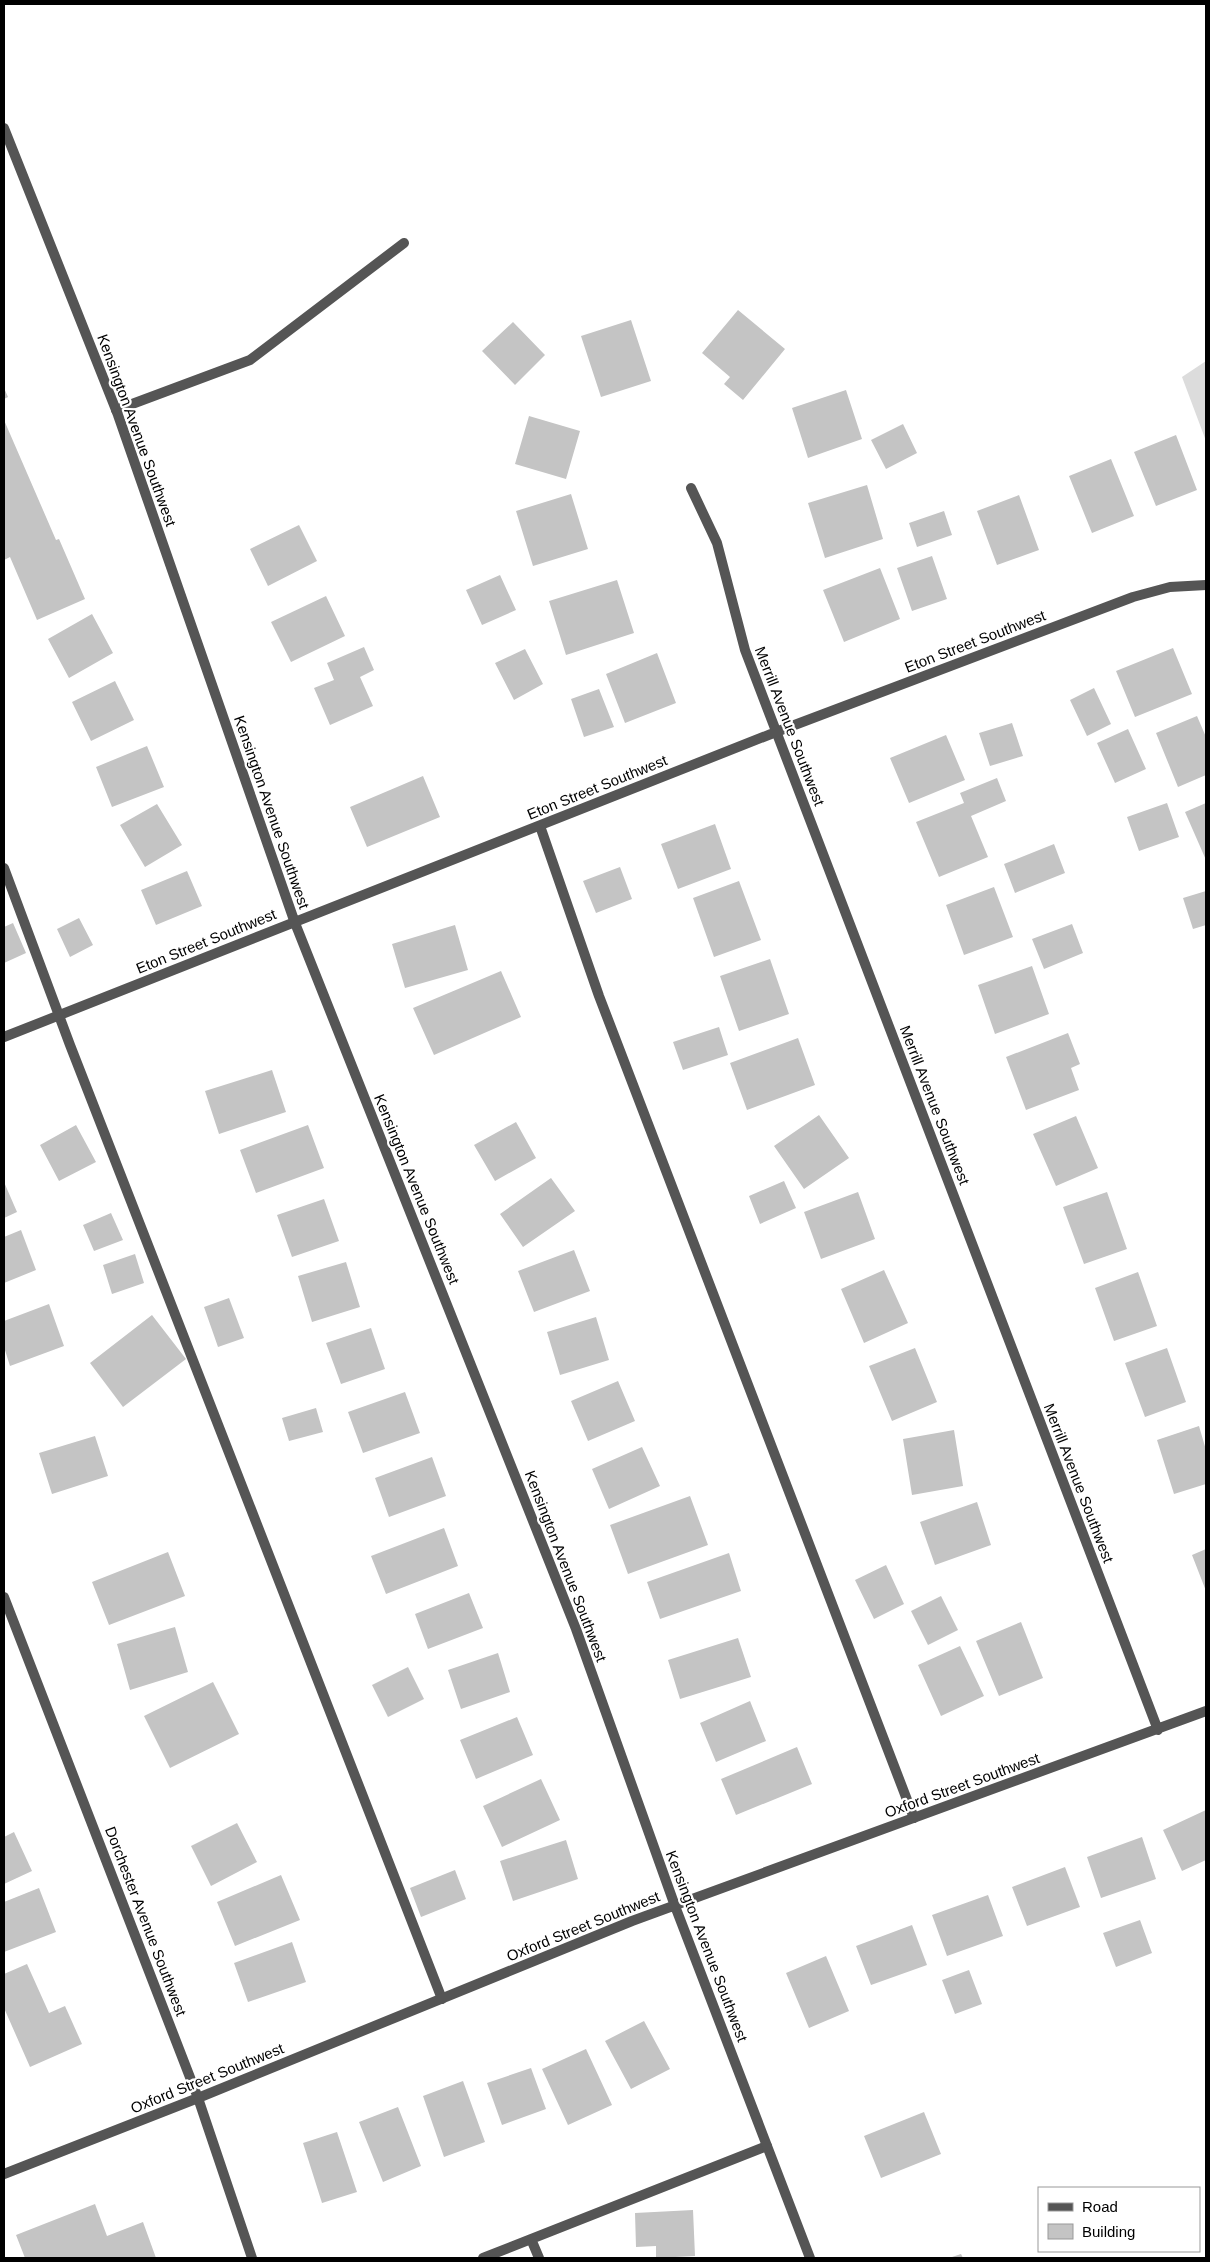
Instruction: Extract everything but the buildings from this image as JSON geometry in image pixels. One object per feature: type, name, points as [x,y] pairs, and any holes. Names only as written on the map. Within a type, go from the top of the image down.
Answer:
[{"type":"street","name":"Kensington Avenue Southwest","points":[[4,128],[116,410],[295,922],[576,1629],[675,1906],[810,2258]]},
{"type":"street","points":[[116,410],[250,360],[404,243]]},
{"type":"street","name":"Merrill Avenue Southwest","points":[[691,488],[717,543],[745,650],[1158,1730]]},
{"type":"street","name":"Eton Street Southwest","points":[[4,1037],[776,732],[1132,597],[1170,587],[1206,585]]},
{"type":"street","points":[[540,826],[599,996],[914,1818]]},
{"type":"street","points":[[4,868],[442,1999]]},
{"type":"street","name":"Dorchester Avenue Southwest","points":[[4,1597],[198,2098],[252,2258]]},
{"type":"street","name":"Oxford Street Southwest","points":[[4,2174],[198,2098],[632,1921],[1206,1711]]},
{"type":"street","points":[[483,2258],[767,2146]]},
{"type":"street","points":[[532,2239],[539,2258]]},
{"type":"shaded area","points":[[1206,361],[1206,441],[1182,377]]}]
